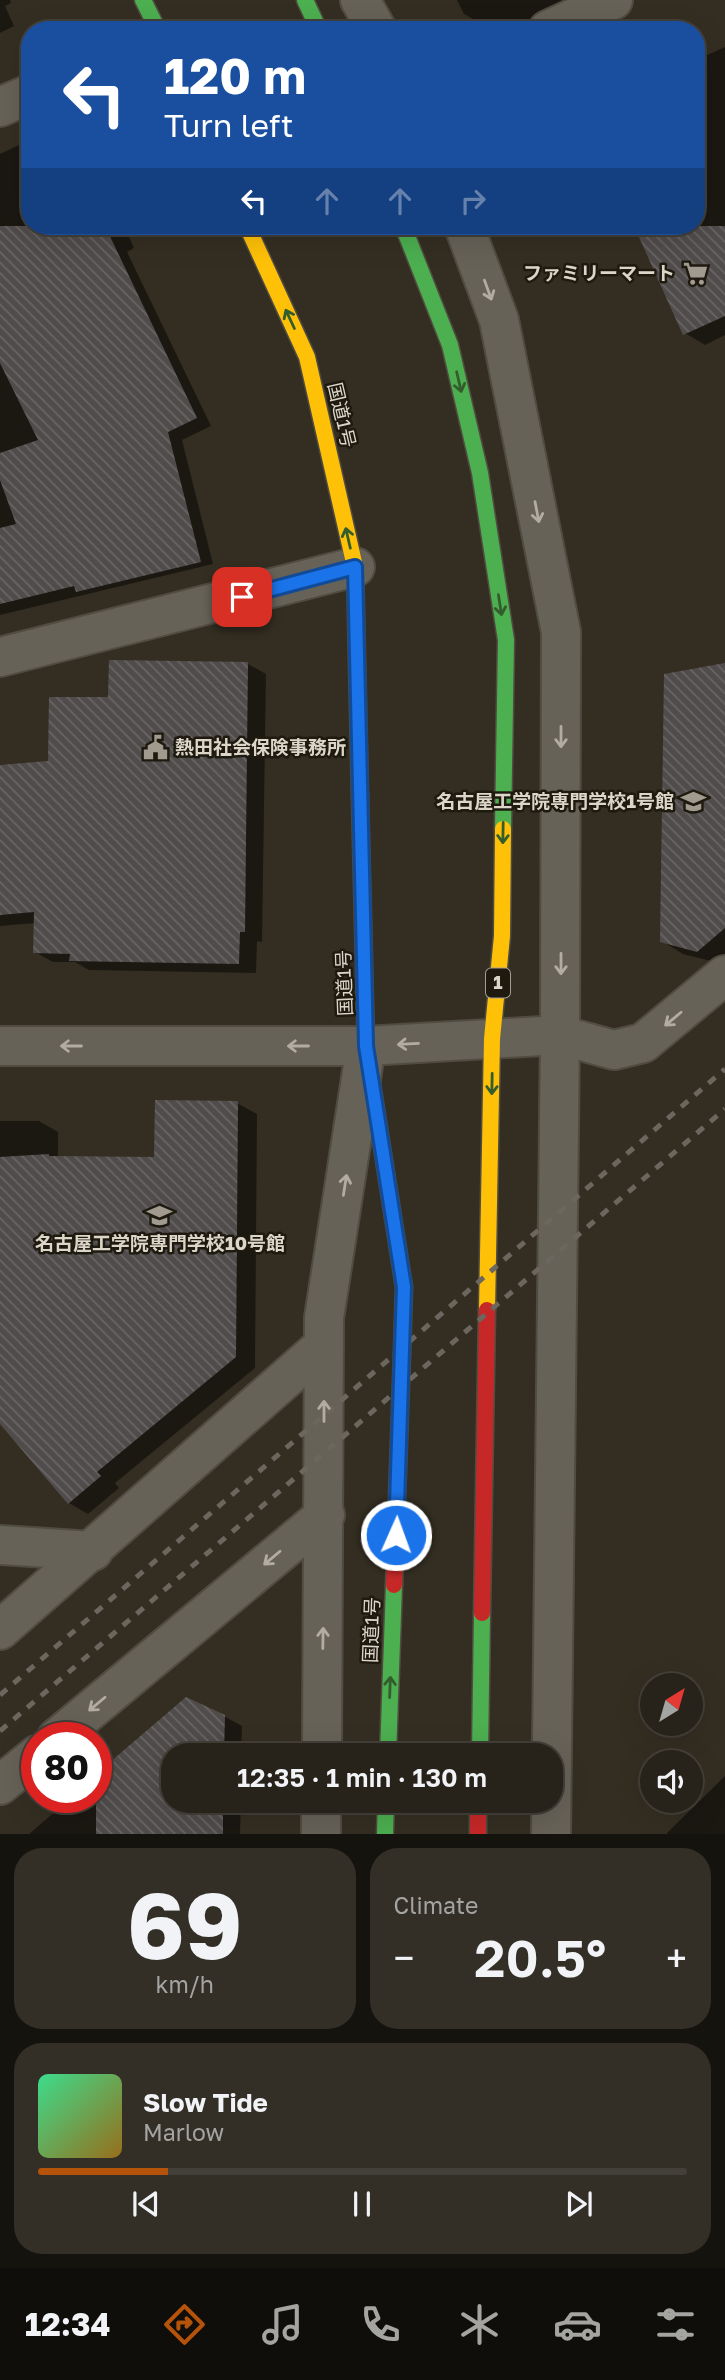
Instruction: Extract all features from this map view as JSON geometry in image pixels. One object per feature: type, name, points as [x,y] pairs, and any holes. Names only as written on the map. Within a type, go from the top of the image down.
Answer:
[{"type":"highway","points":[[143,0],[154,21]]},
{"type":"highway","points":[[305,0],[314,21]]},
{"type":"highway","name":"国道1号","points":[[251,235],[307,357],[355,567],[366,1046],[404,1287],[388,1743]]},
{"type":"highway","name":"1","points":[[407,235],[450,345],[480,473],[506,640],[502,936],[492,1039],[480,1743]]},
{"type":"highway","points":[[385,1834],[386,1813]]},
{"type":"highway","points":[[478,1813],[478,1834]]},
{"type":"street","points":[[360,0],[372,21]]},
{"type":"street","points":[[567,21],[612,0]]},
{"type":"street","points":[[0,107],[21,98]]},
{"type":"street","points":[[467,235],[499,320],[561,632],[560,1035],[551,1834]]},
{"type":"street","points":[[0,657],[355,567]]},
{"type":"street","points":[[0,1046],[366,1046],[560,1035],[614,1049],[643,1044],[725,975]]},
{"type":"street","points":[[322,1743],[324,1318],[366,1046]]},
{"type":"street","points":[[0,1630],[93,1551],[324,1345]]},
{"type":"street","points":[[76,1722],[325,1515]]},
{"type":"street","points":[[0,1545],[93,1551]]},
{"type":"street","points":[[0,1785],[21,1768]]},
{"type":"street","points":[[321,1813],[321,1834]]},
{"type":"building","points":[[0,226],[21,226],[21,235],[109,235],[197,418],[168,432],[201,562],[76,592],[74,586],[0,604],[0,528],[16,524],[0,480],[0,453],[38,440],[0,363]]},
{"type":"building","points":[[705,226],[725,226],[725,316],[683,335],[638,235],[705,235]]},
{"type":"building","points":[[109,660],[248,662],[245,932],[240,932],[239,964],[69,961],[70,954],[33,953],[34,912],[0,915],[0,765],[48,761],[49,697],[108,697]]},
{"type":"building","name":"名古屋工学院専門学校1号館","points":[[725,663],[725,928],[697,952],[660,942],[664,674]]},
{"type":"building","name":"名古屋工学院専門学校10号館","points":[[155,1100],[238,1101],[236,1357],[97,1472],[101,1476],[68,1504],[0,1424],[0,1157],[49,1154],[154,1157]]},
{"type":"building","points":[[186,1697],[225,1715],[224,1743],[161,1743],[161,1813],[223,1813],[223,1834],[96,1834],[96,1813],[112,1813],[112,1760]]},
{"type":"railway","points":[[0,1695],[725,1069]]},
{"type":"railway","points":[[0,1731],[725,1109]]},
{"type":"traffic: fast","points":[[143,0],[154,21]]},
{"type":"traffic: fast","points":[[305,0],[315,21]]},
{"type":"traffic: fast","points":[[407,235],[450,345],[480,473],[506,640],[503,829]]},
{"type":"traffic: fast","points":[[360,797],[366,1046],[404,1287],[402,1354]]},
{"type":"traffic: fast","points":[[388,1743],[394,1585]]},
{"type":"traffic: fast","points":[[480,1743],[482,1613]]},
{"type":"traffic: fast","points":[[385,1834],[386,1813]]},
{"type":"traffic: slow","points":[[251,235],[307,357],[355,567],[360,797]]},
{"type":"traffic: slow","points":[[487,1310],[492,1039],[502,936],[503,829]]},
{"type":"traffic: jam","points":[[482,1613],[487,1310]]},
{"type":"traffic: jam","points":[[394,1585],[402,1354]]},
{"type":"traffic: jam","points":[[478,1813],[478,1834]]},
{"type":"place","name":"ファミリーマート","points":[[695,273]]},
{"type":"place","name":"熱田社会保険事務所","points":[[155,747]]},
{"type":"place","name":"名古屋工学院専門学校1号館","points":[[694,801]]},
{"type":"place","name":"名古屋工学院専門学校10号館","points":[[160,1215]]},
{"type":"route","points":[[242,597],[355,567],[366,1046],[404,1287],[396,1535]]}]
